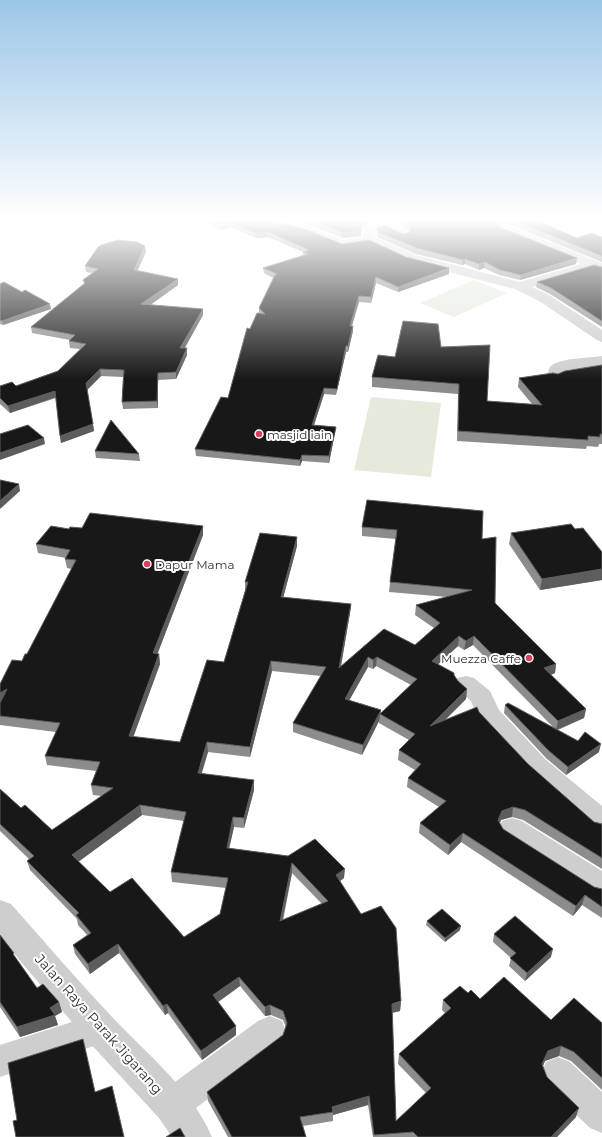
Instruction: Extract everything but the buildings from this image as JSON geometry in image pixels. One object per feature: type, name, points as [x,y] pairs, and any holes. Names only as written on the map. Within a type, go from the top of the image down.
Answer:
[{"type":"street","points":[[466,272],[520,286],[544,298],[602,337]]},
{"type":"street","points":[[520,286],[574,272]]},
{"type":"street","points":[[556,377],[556,369],[564,366],[602,361]]},
{"type":"street","points":[[466,684],[481,697],[488,715],[517,744],[536,766],[602,822]]},
{"type":"street","points":[[512,829],[602,886]]},
{"type":"street","name":"Jalan Raya Parak Jigarang","points":[[0,914],[100,1029],[172,1104],[194,1137]]},
{"type":"street","points":[[0,1061],[100,1029]]},
{"type":"street","points":[[172,1104],[270,1032]]},
{"type":"street","points":[[558,1074],[602,1116]]},
{"type":"shaded area","points":[[474,280],[507,293],[454,317],[420,303]]},
{"type":"shaded area","points":[[371,397],[441,403],[431,477],[354,470]]},
{"type":"place","name":"masjid iain","points":[[259,434]]},
{"type":"place","name":"Dapur Mama","points":[[147,564]]},
{"type":"place","name":"Muezza Caffe","points":[[529,658]]}]
